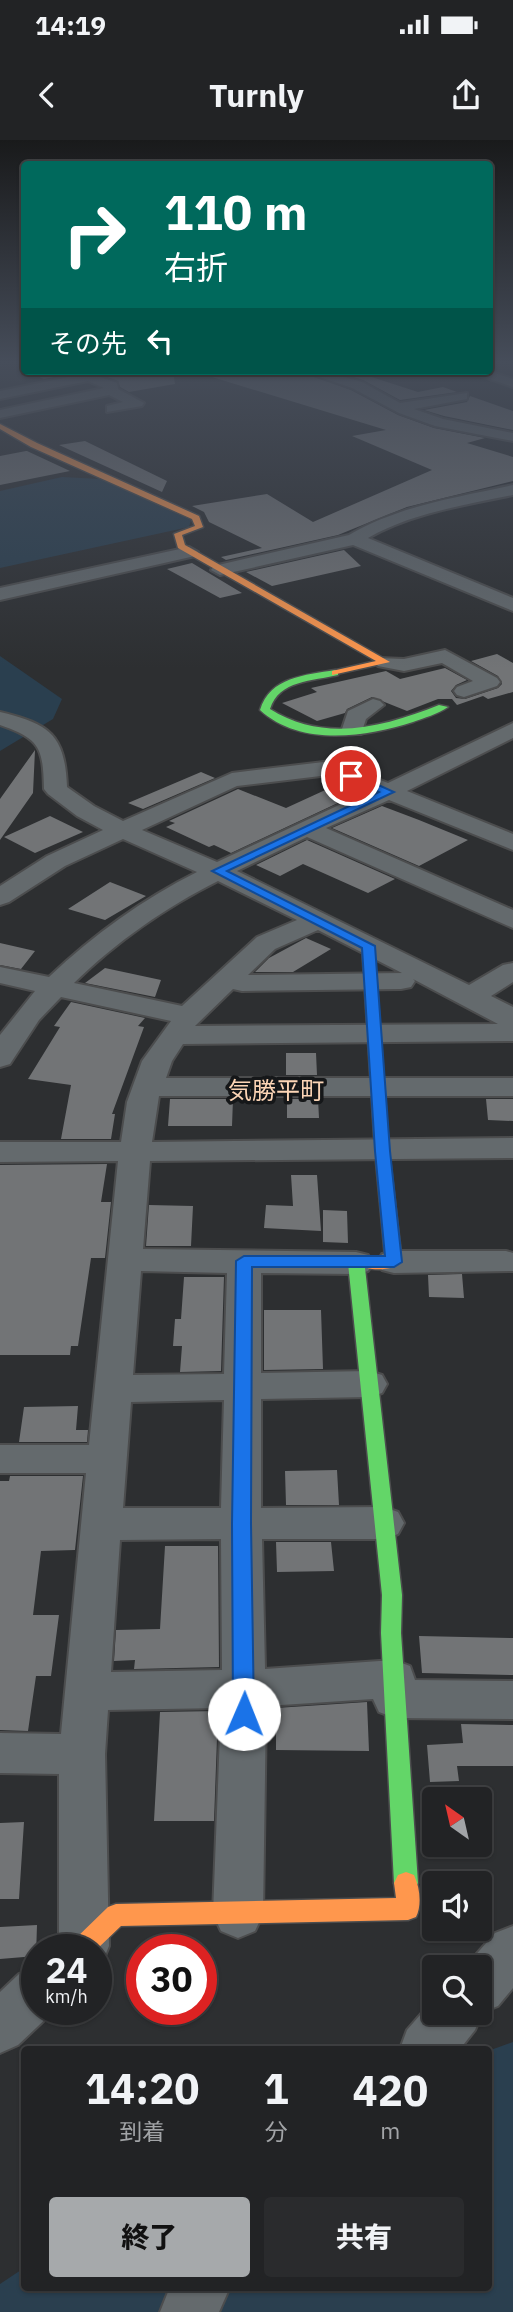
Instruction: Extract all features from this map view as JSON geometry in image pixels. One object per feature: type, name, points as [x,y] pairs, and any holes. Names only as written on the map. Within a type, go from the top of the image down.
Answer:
[{"type":"street","points":[[79,465],[195,518],[198,527],[181,532],[177,536],[181,546],[385,662],[404,665],[472,649]]},
{"type":"street","points":[[220,570],[355,539],[375,527],[438,506],[513,489]]},
{"type":"street","points":[[355,539],[513,605]]},
{"type":"street","points":[[0,594],[189,552]]},
{"type":"street","points":[[445,656],[490,682],[464,691]]},
{"type":"street","points":[[385,662],[285,684],[265,703],[265,710],[271,717],[295,729],[318,731],[401,723],[443,707]]},
{"type":"street","points":[[353,729],[356,716],[373,705]]},
{"type":"street","points":[[0,719],[36,731],[48,741],[55,753],[56,789],[90,814],[218,871],[470,996],[505,1014],[513,1025]]},
{"type":"street","points":[[0,1058],[23,1023],[55,986],[107,939],[176,894],[218,871],[388,792],[513,729]]},
{"type":"street","points":[[0,897],[55,861],[232,780],[332,768],[513,843]]},
{"type":"street","points":[[309,829],[513,920]]},
{"type":"street","points":[[82,1934],[82,1754],[86,1691],[135,1151],[142,1102],[157,1061],[182,1026],[228,978],[266,943],[317,920]]},
{"type":"street","points":[[368,946],[394,1262]]},
{"type":"street","points":[[470,996],[513,971]]},
{"type":"street","points":[[0,975],[55,986],[182,1026],[374,1035],[513,1032]]},
{"type":"street","points":[[228,978],[242,982],[438,981]]},
{"type":"street","points":[[148,1087],[513,1087]]},
{"type":"street","points":[[0,1152],[513,1148]]},
{"type":"street","points":[[125,1260],[506,1262]]},
{"type":"street","points":[[238,1914],[244,1689],[241,1524],[244,1261]]},
{"type":"street","points":[[96,1934],[116,1915],[408,1909],[392,1595],[356,1263]]},
{"type":"street","points":[[113,1389],[369,1384]]},
{"type":"street","points":[[0,1459],[107,1460]]},
{"type":"street","points":[[101,1524],[384,1523]]},
{"type":"street","points":[[86,1691],[395,1689],[513,1700]]},
{"type":"street","points":[[0,1753],[82,1754]]},
{"type":"street","points":[[492,1974],[513,1950]]},
{"type":"street","points":[[0,2027],[21,2007]]},
{"type":"street","points":[[429,2046],[446,2025]]},
{"type":"street","points":[[189,2312],[199,2291]]},
{"type":"shaded area","points":[[62,477],[101,479],[191,520],[189,527],[0,568],[0,491]]},
{"type":"shaded area","points":[[0,656],[62,699],[53,719],[0,751]]},
{"type":"shaded area","points":[[513,2042],[513,2312],[0,2312],[0,2284],[21,2270],[21,2291],[492,2291],[492,2050]]},
{"type":"building","points":[[0,465],[58,465],[70,471],[0,485]]},
{"type":"building","points":[[104,465],[135,465],[167,481],[162,492]]},
{"type":"building","points":[[421,465],[513,465],[513,481],[407,507],[338,535],[226,560],[221,557],[262,548],[209,522],[204,512],[192,506],[267,494],[313,522],[432,470]]},
{"type":"building","points":[[344,550],[361,566],[272,586],[246,572]]},
{"type":"building","points":[[192,563],[242,593],[220,598],[167,569]]},
{"type":"building","points":[[497,654],[513,663],[513,692],[488,699],[483,696],[457,705],[452,699],[438,699],[407,711],[372,697],[347,709],[345,713],[317,721],[282,703],[317,692],[311,688],[386,671],[400,679],[445,668],[467,680],[456,685],[451,691],[456,698],[465,699],[498,688],[502,684],[498,676],[471,661]]},
{"type":"building","points":[[35,750],[33,793],[0,840],[0,799]]},
{"type":"building","points":[[201,772],[215,778],[143,809],[128,803]]},
{"type":"building","points":[[334,786],[355,795],[231,853],[214,845],[209,847],[166,827],[175,823],[169,821],[238,789],[286,808]]},
{"type":"building","points":[[382,806],[468,840],[419,866],[332,828]]},
{"type":"building","points":[[50,816],[83,832],[35,853],[4,837]]},
{"type":"building","points":[[307,840],[395,879],[368,893],[303,864],[280,876],[256,865]]},
{"type":"building","points":[[110,882],[146,896],[105,920],[68,909]]},
{"type":"building","points":[[306,938],[331,949],[293,972],[255,972],[269,958]]},
{"type":"building","points":[[0,943],[35,951],[21,969],[0,965]]},
{"type":"building","points":[[105,968],[161,980],[155,997],[85,983]]},
{"type":"building","points":[[71,1002],[145,1018],[138,1026],[144,1027],[112,1114],[115,1114],[111,1139],[61,1139],[71,1085],[28,1079],[60,1027],[54,1026]]},
{"type":"building","points":[[286,1053],[316,1053],[317,1075],[286,1075]]},
{"type":"building","points":[[170,1099],[233,1099],[232,1126],[168,1126]]},
{"type":"building","points":[[287,1099],[318,1099],[319,1118],[287,1118]]},
{"type":"building","points":[[486,1099],[513,1099],[513,1121],[488,1120]]},
{"type":"building","points":[[107,1164],[101,1202],[111,1202],[105,1258],[91,1258],[78,1346],[71,1346],[70,1355],[0,1355],[0,1165]]},
{"type":"building","points":[[291,1175],[317,1175],[321,1231],[264,1228],[266,1205],[293,1206]]},
{"type":"building","points":[[149,1205],[193,1206],[191,1246],[146,1246]]},
{"type":"building","points":[[323,1210],[347,1211],[348,1243],[323,1242]]},
{"type":"building","points":[[462,1274],[464,1298],[429,1297],[428,1275]]},
{"type":"building","points":[[184,1277],[224,1277],[221,1371],[180,1372],[182,1346],[173,1346],[175,1319],[181,1319]]},
{"type":"building","points":[[264,1310],[321,1310],[323,1369],[264,1370]]},
{"type":"building","points":[[78,1406],[76,1430],[88,1430],[87,1442],[19,1442],[24,1407]]},
{"type":"building","points":[[337,1470],[339,1505],[286,1505],[285,1471]]},
{"type":"building","points":[[10,1476],[83,1476],[75,1550],[41,1551],[33,1615],[59,1615],[51,1676],[36,1676],[28,1731],[0,1730],[0,1481],[9,1481]]},
{"type":"building","points":[[276,1542],[331,1542],[334,1571],[277,1572]]},
{"type":"building","points":[[165,1546],[218,1546],[219,1667],[134,1669],[135,1660],[114,1661],[116,1630],[160,1629]]},
{"type":"building","points":[[419,1636],[513,1638],[513,1675],[422,1673]]},
{"type":"building","points":[[367,1702],[369,1751],[276,1750],[276,1708]]},
{"type":"building","points":[[218,1711],[214,1821],[154,1821],[160,1712]]},
{"type":"building","points":[[461,1724],[513,1725],[513,1766],[457,1766],[459,1781],[430,1782],[427,1745],[463,1743]]},
{"type":"building","points":[[24,1822],[19,1899],[0,1899],[0,1823]]},
{"type":"building","points":[[37,1925],[37,1934],[21,1934],[21,1957],[0,1959],[0,1927]]},
{"type":"traffic: fast","points":[[335,673],[283,686],[274,692],[265,710],[284,722],[306,729],[353,732],[400,722],[443,707]]},
{"type":"traffic: fast","points":[[366,1263],[356,1263],[392,1595],[391,1633],[406,1883]]},
{"type":"traffic: slow","points":[[79,465],[196,518],[199,527],[178,534],[181,546],[385,662],[335,673]]},
{"type":"traffic: slow","points":[[366,1263],[394,1262],[382,1151],[368,946]]},
{"type":"traffic: slow","points":[[96,1934],[116,1915],[408,1909],[406,1883]]},
{"type":"district","name":"気勝平町","points":[[276,1091]]},
{"type":"route","points":[[244,1714],[241,1524],[244,1261],[394,1262],[368,946],[218,871],[388,792],[351,776]]}]
